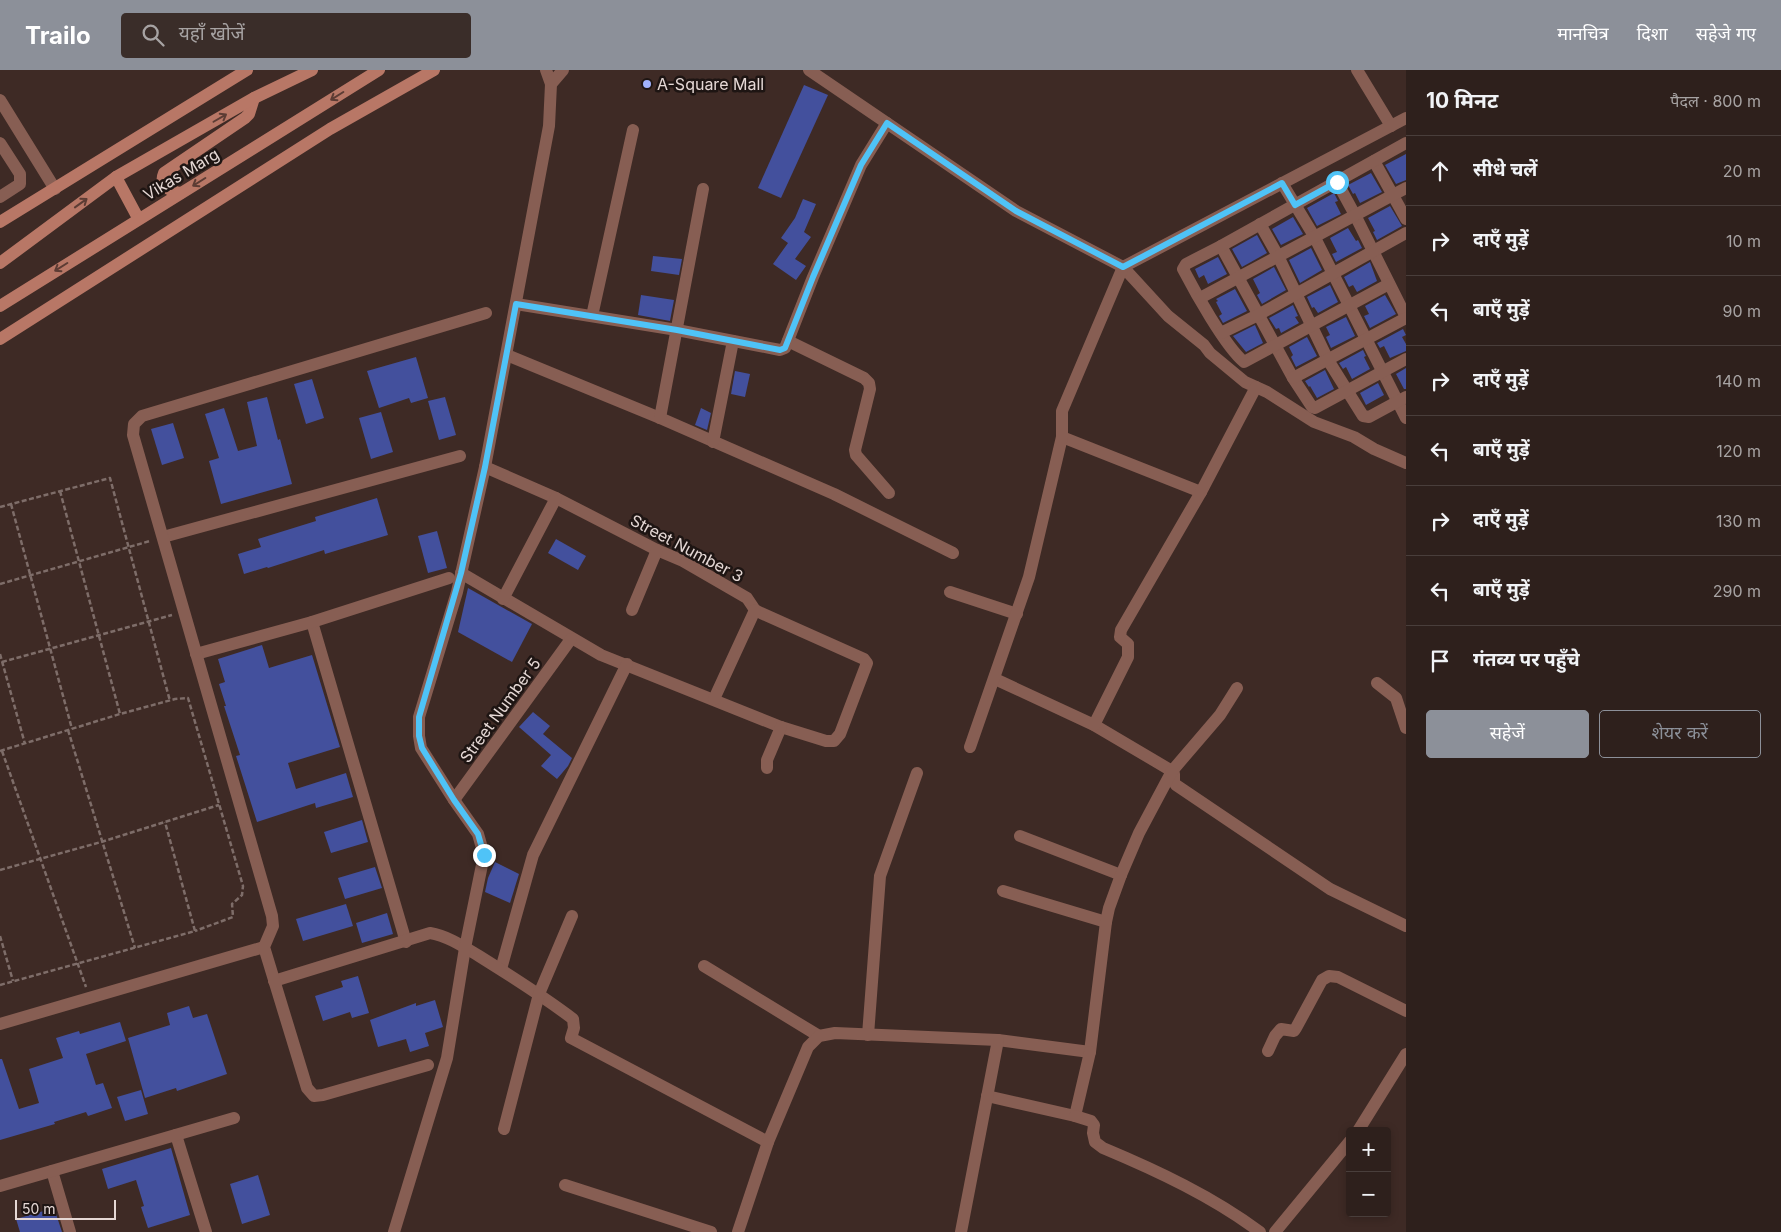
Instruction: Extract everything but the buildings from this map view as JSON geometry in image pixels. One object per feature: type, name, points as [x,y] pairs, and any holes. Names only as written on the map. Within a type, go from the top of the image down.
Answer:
[{"type":"main road","points":[[0,222],[247,70]]},
{"type":"main road","name":"Vikas Marg","points":[[0,263],[116,177],[254,98],[312,70]]},
{"type":"main road","name":"Vikas Marg","points":[[0,306],[138,218],[181,194],[379,70]]},
{"type":"main road","points":[[0,339],[330,129],[434,70]]},
{"type":"main road","points":[[181,194],[168,189],[163,182],[164,174],[245,118],[249,114],[254,98]]},
{"type":"main road","points":[[116,177],[138,218]]},
{"type":"street","points":[[394,1232],[447,1058],[484,855],[478,834],[454,800],[422,748],[419,736],[419,717],[485,467],[549,126],[551,84],[546,70]]},
{"type":"street","points":[[551,84],[563,70]]},
{"type":"street","points":[[809,70],[1016,211],[1123,267],[1168,316],[1245,382],[1314,422],[1354,437],[1374,449],[1406,463]]},
{"type":"street","points":[[1357,70],[1391,126]]},
{"type":"street","points":[[0,100],[55,189]]},
{"type":"street","points":[[970,747],[1029,577],[1062,437],[1062,411],[1123,267],[1406,118]]},
{"type":"street","points":[[516,304],[677,330],[780,350],[785,348],[861,165],[887,123]]},
{"type":"street","points":[[592,316],[633,130]]},
{"type":"street","points":[[0,143],[20,174],[20,184],[0,197]]},
{"type":"street","points":[[1389,284],[1244,362],[1238,357],[1221,333],[1183,269],[1186,264],[1405,146]]},
{"type":"street","points":[[1374,161],[1406,220]]},
{"type":"street","points":[[1293,378],[1406,317],[1337,182]]},
{"type":"street","points":[[1282,183],[1314,236],[1382,372],[1402,399],[1406,418]]},
{"type":"street","points":[[1200,298],[1406,188]]},
{"type":"street","points":[[660,418],[703,189]]},
{"type":"street","points":[[1260,224],[1278,256],[1328,360],[1363,416],[1369,417],[1402,399]]},
{"type":"street","points":[[1221,333],[1258,315],[1406,233]]},
{"type":"street","points":[[1221,246],[1293,378],[1312,407],[1315,408],[1406,359]]},
{"type":"street","points":[[428,1065],[314,1096],[307,1088],[264,947],[273,926],[272,916],[133,435],[134,424],[142,416],[486,313]]},
{"type":"street","points":[[713,442],[733,341]]},
{"type":"street","points":[[788,341],[864,378],[869,383],[870,389],[855,450],[856,455],[889,493]]},
{"type":"street","points":[[506,355],[660,418],[834,494],[953,553]]},
{"type":"street","points":[[1094,725],[1128,656],[1128,644],[1120,637],[1121,630],[1201,492],[1256,387]]},
{"type":"street","points":[[1062,437],[1201,492]]},
{"type":"street","points":[[162,537],[460,456]]},
{"type":"street","name":"Street Number 3","points":[[485,467],[556,498],[682,561],[747,598],[755,610],[864,659],[867,663],[840,734],[834,741],[826,741],[780,727]]},
{"type":"street","points":[[503,599],[556,498]]},
{"type":"street","points":[[632,610],[657,550]]},
{"type":"street","points":[[196,654],[312,622],[455,576],[503,599],[601,655],[780,727],[767,760],[767,768]]},
{"type":"street","points":[[950,592],[1017,614]]},
{"type":"street","points":[[714,699],[755,610]]},
{"type":"street","points":[[312,622],[406,942]]},
{"type":"street","name":"Street Number 5","points":[[454,800],[572,639]]},
{"type":"street","points":[[501,970],[533,855],[627,664]]},
{"type":"street","points":[[995,679],[1094,725],[1172,771],[1176,785],[1330,889],[1406,926]]},
{"type":"street","points":[[1377,683],[1396,698],[1406,728]]},
{"type":"street","points":[[1075,1116],[1090,1052],[1106,922],[1121,875],[1172,771],[1220,716],[1237,688]]},
{"type":"street","points":[[868,1035],[880,876],[917,772]]},
{"type":"street","points":[[1020,836],[1121,875]]},
{"type":"street","points":[[1003,891],[1106,922]]},
{"type":"street","points":[[504,1129],[539,994],[572,916]]},
{"type":"street","points":[[274,981],[430,934],[440,935],[466,948],[501,970],[539,994],[573,1019],[574,1028],[571,1038],[768,1142]]},
{"type":"street","points":[[0,1024],[264,947]]},
{"type":"street","points":[[704,966],[819,1036]]},
{"type":"street","points":[[1268,1051],[1280,1029],[1294,1031],[1322,980],[1329,976],[1338,977],[1406,1011]]},
{"type":"street","points":[[738,1232],[768,1142],[808,1048],[819,1036],[835,1033],[998,1040],[1090,1052]]},
{"type":"street","points":[[961,1232],[998,1040]]},
{"type":"street","points":[[1360,1127],[1406,1054]]},
{"type":"street","points":[[988,1096],[1092,1121],[1094,1124],[1095,1142],[1103,1148],[1197,1192],[1242,1218],[1260,1232]]},
{"type":"street","points":[[0,1186],[234,1118]]},
{"type":"street","points":[[176,1135],[206,1232]]},
{"type":"street","points":[[1276,1232],[1346,1146]]},
{"type":"street","points":[[52,1171],[70,1232]]},
{"type":"street","points":[[565,1185],[711,1232]]},
{"type":"path","points":[[0,507],[110,478],[170,701]]},
{"type":"path","points":[[60,491],[120,714]]},
{"type":"path","points":[[11,504],[72,729]]},
{"type":"path","points":[[0,584],[162,537]]},
{"type":"path","points":[[2,662],[184,612]]},
{"type":"path","points":[[0,654],[25,744]]},
{"type":"path","points":[[0,985],[78,964],[195,931],[233,917],[232,904],[242,896],[244,886],[188,698],[120,714],[1,751],[78,964],[90,998]]},
{"type":"path","points":[[68,730],[135,948]]},
{"type":"path","points":[[0,870],[101,842],[219,805]]},
{"type":"path","points":[[165,822],[195,931]]},
{"type":"path","points":[[0,936],[13,981]]},
{"type":"place","name":"A-Square Mall","points":[[647,84]]},
{"type":"route","points":[[484,855],[478,834],[454,800],[422,748],[419,736],[419,717],[461,573],[485,467],[516,304],[677,330],[780,350],[785,348],[861,165],[887,123],[1016,211],[1123,267],[1282,183],[1295,205],[1337,182]]}]
